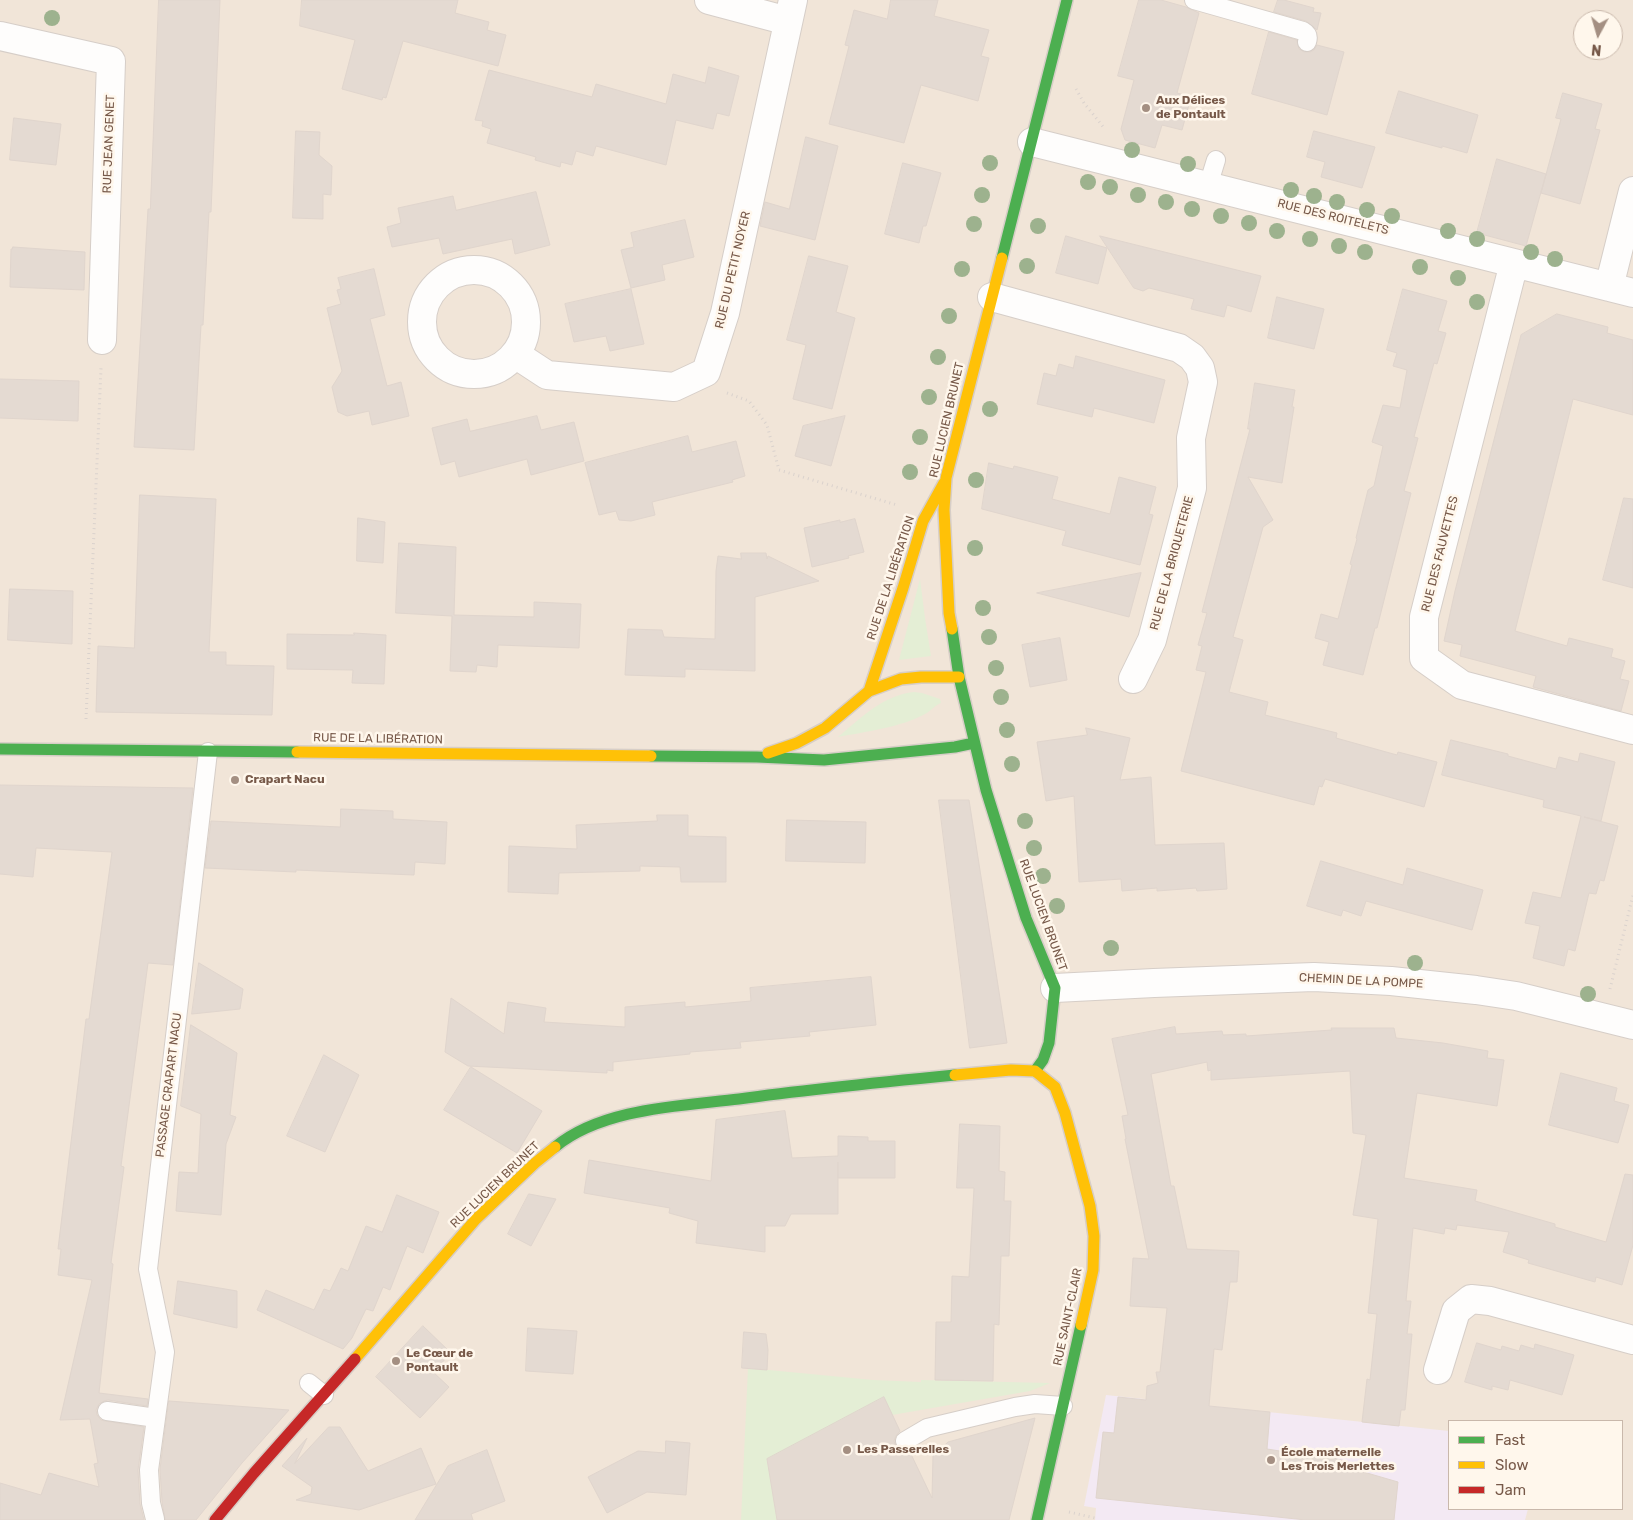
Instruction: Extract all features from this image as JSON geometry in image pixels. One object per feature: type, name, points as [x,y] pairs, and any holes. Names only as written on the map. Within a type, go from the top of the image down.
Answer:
[{"type":"street","points":[[709,0],[790,10]]},
{"type":"street","name":"RUE LUCIEN BRUNET","points":[[215,1520],[476,1219],[535,1163],[558,1144],[580,1130],[628,1113],[756,1096],[844,1085],[1011,1070],[1036,1071],[1043,1060],[1049,1043],[1055,988],[1026,918],[986,790],[974,743],[959,677],[949,613],[944,510],[946,478],[1067,0]]},
{"type":"street","name":"RUE DU PETIT NOYER","points":[[515,354],[547,375],[674,387],[706,372],[725,313],[790,10]]},
{"type":"street","name":"RUE JEAN GENET","points":[[0,36],[111,61],[102,340]]},
{"type":"street","name":"RUE DES ROITELETS","points":[[1032,142],[1621,290]]},
{"type":"street","points":[[1621,290],[1633,191]]},
{"type":"street","name":"RUE DES FAUVETTES","points":[[1514,263],[1424,617],[1424,658],[1462,685],[1633,730]]},
{"type":"street","name":"RUE DE LA BRIQUETERIE","points":[[992,297],[1178,348],[1192,357],[1200,368],[1203,382],[1191,438],[1192,488],[1152,640],[1133,679]]},
{"type":"street","name":"RUE DE LA LIBÉRATION","points":[[869,691],[923,520],[946,478]]},
{"type":"street","name":"RUE DE LA LIBÉRATION","points":[[757,756],[797,743],[825,728],[869,691],[901,679],[959,677]]},
{"type":"street","name":"RUE DE LA LIBÉRATION","points":[[0,749],[757,756],[824,760],[974,743]]},
{"type":"street","name":"CHEMIN DE LA POMPE","points":[[1055,988],[1305,977],[1390,981],[1516,996],[1633,1025]]},
{"type":"street","name":"RUE SAINT-CLAIR","points":[[1036,1071],[1054,1087],[1065,1112],[1090,1206],[1094,1236],[1093,1270],[1037,1520]]},
{"type":"street","points":[[1438,1370],[1456,1312],[1471,1299],[1490,1301],[1633,1340]]},
{"type":"lane","points":[[1194,0],[1303,31],[1307,34],[1307,42]]},
{"type":"lane","points":[[1208,186],[1216,160]]},
{"type":"lane","name":"PASSAGE CRAPART NACU","points":[[156,1519],[151,1503],[149,1477],[165,1352],[148,1269],[208,752]]},
{"type":"lane","points":[[309,1383],[324,1395]]},
{"type":"lane","points":[[905,1441],[927,1428],[1015,1407],[1035,1404],[1063,1406]]},
{"type":"lane","points":[[107,1411],[156,1418]]},
{"type":"path","points":[[1075,87],[1084,103],[1110,134]]},
{"type":"path","points":[[86,726],[102,340]]},
{"type":"path","points":[[690,380],[749,401],[767,426],[779,470],[927,514]]},
{"type":"path","points":[[1604,1018],[1633,895]]},
{"type":"path","points":[[1061,1511],[1095,1518]]},
{"type":"shaded area","points":[[0,0],[1633,0],[1633,1520],[0,1520]]},
{"type":"shaded area","name":"École maternelle Les Trois Merlettes","points":[[1106,1395],[1448,1431],[1448,1510],[1528,1510],[1525,1520],[1095,1520],[1096,1508],[1084,1506]]},
{"type":"green space","points":[[920,579],[931,656],[899,660]]},
{"type":"green space","points":[[914,692],[940,699],[941,703],[916,719],[883,729],[838,737],[873,708],[892,698]]},
{"type":"green space","points":[[748,1368],[873,1380],[1050,1383],[1030,1391],[892,1415],[777,1520],[741,1520]]},
{"type":"building","points":[[159,0],[220,0],[211,212],[209,212],[194,450],[134,447],[148,209],[150,209]]},
{"type":"building","points":[[302,0],[458,0],[455,13],[489,22],[487,30],[506,35],[498,66],[403,41],[386,98],[383,97],[382,100],[342,89],[355,40],[300,26]]},
{"type":"building","points":[[891,0],[938,0],[934,16],[989,30],[981,56],[989,58],[978,101],[921,85],[904,143],[829,124],[849,46],[845,45],[854,10],[887,19]]},
{"type":"building","points":[[1139,0],[1161,0],[1199,13],[1177,93],[1191,97],[1182,130],[1162,125],[1155,148],[1125,140],[1121,129],[1134,80],[1118,76]]},
{"type":"building","points":[[1278,0],[1314,8],[1313,12],[1321,13],[1317,30],[1306,21],[1274,12]]},
{"type":"building","points":[[1269,32],[1297,40],[1299,49],[1304,52],[1314,50],[1317,45],[1344,52],[1327,115],[1252,94]]},
{"type":"building","points":[[709,67],[739,76],[729,116],[717,113],[713,129],[676,120],[666,165],[596,146],[593,156],[576,151],[572,165],[561,162],[560,167],[535,160],[536,157],[487,143],[491,129],[482,126],[483,121],[475,120],[489,70],[592,97],[596,84],[666,104],[673,74],[705,83]]},
{"type":"building","points":[[1399,91],[1478,115],[1467,153],[1386,133]]},
{"type":"building","points":[[1563,93],[1602,104],[1595,129],[1600,130],[1580,204],[1541,193],[1561,119],[1556,118]]},
{"type":"building","points":[[14,118],[61,124],[56,165],[10,160]]},
{"type":"building","points":[[296,131],[320,132],[319,155],[332,166],[331,195],[323,194],[323,219],[293,218]]},
{"type":"building","points":[[1314,131],[1375,147],[1362,188],[1321,177],[1325,162],[1307,157]]},
{"type":"building","points":[[806,137],[838,146],[815,240],[760,226],[765,202],[789,209]]},
{"type":"building","points":[[1497,159],[1546,174],[1526,246],[1477,233]]},
{"type":"building","points":[[903,163],[941,173],[926,226],[923,226],[919,243],[885,234]]},
{"type":"building","points":[[536,192],[550,245],[515,254],[512,239],[443,254],[439,238],[392,247],[387,227],[401,223],[398,208],[453,196],[456,210]]},
{"type":"building","points":[[685,220],[694,257],[662,265],[665,280],[631,288],[621,250],[634,247],[631,233]]},
{"type":"building","points":[[1066,236],[1107,248],[1098,284],[1056,273]]},
{"type":"building","points":[[1100,236],[1261,276],[1251,312],[1227,305],[1224,317],[1191,309],[1194,299],[1149,288],[1143,291],[1134,288]]},
{"type":"building","points":[[13,247],[85,252],[84,290],[10,287],[11,249]]},
{"type":"building","points":[[809,256],[848,266],[836,312],[855,318],[832,409],[793,399],[806,345],[787,340]]},
{"type":"building","points":[[374,269],[385,315],[370,319],[387,386],[401,382],[409,416],[372,425],[369,411],[347,416],[338,412],[332,387],[342,371],[327,308],[341,304],[337,290],[341,289],[338,278]]},
{"type":"building","points":[[631,289],[644,344],[610,351],[606,336],[574,342],[565,304]]},
{"type":"building","points":[[1403,289],[1447,301],[1438,331],[1446,333],[1437,364],[1434,363],[1414,437],[1418,438],[1404,491],[1411,493],[1377,628],[1375,628],[1363,675],[1323,665],[1329,642],[1315,638],[1321,614],[1338,619],[1368,490],[1374,486],[1383,446],[1372,442],[1383,405],[1400,408],[1407,370],[1393,366],[1397,353],[1387,350]]},
{"type":"building","points":[[1277,297],[1324,309],[1314,349],[1268,338]]},
{"type":"building","points":[[1557,314],[1608,327],[1607,333],[1633,340],[1633,415],[1573,399],[1515,631],[1567,646],[1569,638],[1613,649],[1611,657],[1625,661],[1620,679],[1629,681],[1621,711],[1533,687],[1536,676],[1460,656],[1462,645],[1444,641],[1455,591],[1521,335]]},
{"type":"building","points":[[1076,356],[1165,380],[1154,423],[1094,408],[1092,417],[1037,404],[1044,373],[1056,376],[1059,364],[1073,368]]},
{"type":"building","points":[[0,379],[79,381],[78,421],[0,418]]},
{"type":"building","points":[[1255,383],[1295,390],[1292,407],[1294,407],[1282,483],[1248,477],[1273,520],[1263,527],[1233,637],[1243,640],[1229,692],[1268,702],[1265,715],[1337,733],[1336,738],[1397,755],[1398,752],[1437,762],[1424,807],[1325,779],[1322,787],[1319,786],[1314,805],[1181,771],[1206,672],[1196,670],[1202,646],[1198,645],[1207,613],[1202,612],[1250,429],[1248,429]]},
{"type":"building","points":[[537,416],[541,430],[574,422],[584,461],[531,475],[527,459],[459,477],[455,461],[441,465],[432,428],[467,419],[470,431]]},
{"type":"building","points":[[845,416],[831,466],[795,456],[803,426]]},
{"type":"building","points":[[688,436],[692,452],[736,441],[745,476],[732,480],[733,482],[652,502],[655,515],[631,521],[619,520],[616,511],[599,515],[585,463]]},
{"type":"building","points":[[989,463],[1013,469],[1014,466],[1058,477],[1052,499],[1110,514],[1119,477],[1156,487],[1149,514],[1153,515],[1140,565],[1062,545],[1066,531],[982,509]]},
{"type":"building","points":[[140,495],[216,499],[209,652],[226,652],[226,665],[274,666],[272,715],[96,712],[98,646],[134,648]]},
{"type":"building","points":[[1624,498],[1633,499],[1633,588],[1603,580]]},
{"type":"building","points":[[358,518],[385,522],[383,563],[357,561]]},
{"type":"building","points":[[855,519],[864,552],[848,556],[849,558],[812,567],[804,528],[840,520],[840,522]]},
{"type":"building","points":[[399,543],[456,547],[454,615],[534,617],[534,602],[581,604],[579,648],[498,645],[497,667],[477,665],[476,672],[450,671],[452,616],[396,613]]},
{"type":"building","points":[[741,553],[766,553],[767,559],[768,556],[819,581],[755,597],[755,671],[685,669],[685,677],[625,675],[628,629],[662,630],[664,637],[715,639],[718,556],[741,559]]},
{"type":"building","points":[[1141,573],[1129,617],[1037,593]]},
{"type":"building","points":[[10,589],[73,591],[72,644],[8,640]]},
{"type":"building","points":[[354,633],[386,635],[384,684],[352,683],[353,670],[287,669],[287,634],[354,635]]},
{"type":"building","points":[[1060,638],[1067,680],[1030,687],[1022,645]]},
{"type":"building","points":[[1086,728],[1130,738],[1120,780],[1151,777],[1155,845],[1224,843],[1227,889],[1197,891],[1196,888],[1157,891],[1157,888],[1122,891],[1121,879],[1079,882],[1074,796],[1046,801],[1037,742],[1087,735]]},
{"type":"building","points":[[1451,740],[1508,754],[1508,756],[1556,769],[1559,757],[1578,762],[1580,753],[1615,762],[1601,821],[1584,817],[1618,826],[1604,881],[1600,880],[1596,894],[1589,893],[1575,951],[1568,949],[1564,966],[1533,958],[1540,926],[1525,923],[1533,892],[1561,898],[1581,816],[1543,807],[1544,800],[1442,775]]},
{"type":"building","points":[[0,785],[193,788],[173,965],[148,963],[121,1166],[124,1167],[111,1263],[113,1264],[99,1393],[148,1399],[147,1406],[108,1400],[99,1404],[96,1410],[101,1420],[144,1427],[138,1470],[140,1504],[144,1520],[0,1520],[0,1483],[41,1495],[49,1473],[99,1487],[94,1464],[98,1463],[90,1419],[60,1420],[92,1280],[58,1275],[61,1249],[58,1249],[86,1019],[89,1019],[112,852],[36,848],[33,877],[0,874]]},
{"type":"building","points":[[939,800],[969,800],[1007,1043],[970,1048]]},
{"type":"building","points":[[341,809],[393,811],[393,819],[447,822],[445,864],[415,862],[414,875],[205,868],[211,821],[340,827]]},
{"type":"building","points":[[657,815],[688,815],[688,836],[726,837],[726,882],[681,882],[680,867],[640,866],[640,871],[559,873],[558,894],[508,892],[509,846],[577,849],[576,825],[657,821]]},
{"type":"building","points":[[787,820],[866,822],[865,863],[786,861]]},
{"type":"building","points":[[1321,861],[1403,885],[1407,868],[1483,890],[1472,930],[1366,901],[1361,916],[1343,910],[1341,916],[1307,906]]},
{"type":"building","points":[[199,963],[243,989],[240,1009],[192,1014]]},
{"type":"building","points":[[871,977],[876,1025],[809,1032],[810,1036],[740,1042],[741,1048],[690,1052],[690,1054],[613,1062],[613,1071],[607,1070],[607,1073],[468,1066],[445,1052],[451,998],[504,1034],[508,1002],[546,1008],[544,1022],[625,1027],[625,1007],[685,1002],[685,1007],[751,1001],[750,988]]},
{"type":"building","points":[[191,1025],[237,1053],[230,1115],[236,1117],[226,1144],[221,1215],[176,1211],[179,1172],[198,1173],[201,1114],[181,1106]]},
{"type":"building","points":[[1175,1027],[1176,1034],[1222,1031],[1223,1035],[1246,1034],[1246,1036],[1332,1030],[1331,1028],[1394,1028],[1396,1038],[1443,1043],[1488,1051],[1487,1058],[1504,1060],[1497,1106],[1417,1093],[1404,1178],[1477,1190],[1475,1201],[1555,1224],[1555,1227],[1606,1242],[1625,1174],[1633,1175],[1633,1245],[1622,1285],[1596,1277],[1595,1282],[1528,1263],[1529,1260],[1503,1252],[1509,1232],[1457,1225],[1456,1230],[1445,1228],[1444,1234],[1413,1228],[1406,1301],[1411,1301],[1407,1334],[1412,1334],[1405,1410],[1401,1410],[1399,1426],[1362,1422],[1367,1379],[1370,1380],[1377,1314],[1368,1313],[1378,1219],[1353,1215],[1366,1135],[1353,1133],[1350,1071],[1211,1080],[1211,1070],[1208,1071],[1207,1062],[1151,1074],[1171,1186],[1174,1186],[1187,1249],[1239,1251],[1237,1282],[1230,1282],[1222,1350],[1214,1349],[1209,1406],[1270,1412],[1267,1449],[1318,1457],[1319,1454],[1345,1461],[1343,1466],[1398,1482],[1394,1520],[1306,1520],[1096,1498],[1103,1432],[1114,1433],[1118,1397],[1146,1400],[1147,1386],[1158,1383],[1156,1372],[1160,1372],[1167,1308],[1130,1306],[1133,1258],[1149,1259],[1125,1139],[1122,1116],[1128,1115],[1112,1039]]},
{"type":"building","points":[[324,1055],[359,1075],[325,1152],[287,1136]]},
{"type":"building","points":[[471,1067],[542,1111],[517,1153],[444,1110]]},
{"type":"building","points":[[1561,1073],[1617,1088],[1614,1101],[1629,1105],[1618,1143],[1549,1125]]},
{"type":"building","points":[[785,1111],[792,1158],[838,1156],[838,1136],[868,1137],[868,1141],[895,1141],[895,1178],[838,1178],[838,1214],[791,1214],[785,1226],[765,1226],[765,1252],[696,1243],[698,1221],[669,1213],[670,1208],[584,1193],[589,1160],[711,1181],[716,1120]]},
{"type":"building","points":[[960,1124],[1000,1126],[999,1171],[1005,1172],[1004,1201],[1011,1201],[1009,1256],[1001,1256],[999,1325],[994,1324],[993,1381],[935,1380],[936,1322],[951,1322],[952,1276],[969,1277],[974,1188],[957,1188]]},
{"type":"building","points":[[529,1194],[556,1199],[531,1246],[508,1234]]},
{"type":"building","points":[[397,1195],[439,1212],[423,1253],[407,1246],[390,1290],[383,1287],[373,1311],[366,1309],[352,1338],[343,1349],[257,1310],[266,1290],[314,1310],[324,1289],[330,1291],[341,1268],[348,1271],[366,1226],[382,1232]]},
{"type":"building","points":[[178,1281],[237,1291],[237,1328],[174,1314]]},
{"type":"building","points":[[423,1326],[451,1353],[433,1372],[449,1387],[420,1418],[376,1377]]},
{"type":"building","points":[[528,1328],[577,1331],[573,1374],[526,1371]]},
{"type":"building","points":[[744,1332],[766,1334],[768,1350],[767,1370],[742,1368]]},
{"type":"building","points":[[1477,1343],[1501,1350],[1502,1346],[1519,1351],[1521,1345],[1534,1349],[1535,1344],[1574,1355],[1562,1395],[1510,1380],[1508,1390],[1492,1386],[1492,1390],[1465,1382]]},
{"type":"building","name":"Les Passerelles","points":[[884,1397],[900,1431],[894,1441],[896,1446],[900,1450],[909,1450],[932,1498],[933,1456],[948,1442],[1035,1418],[1009,1520],[777,1520],[767,1459]]},
{"type":"building","points":[[169,1401],[289,1410],[242,1463],[196,1520],[165,1520],[160,1470]]},
{"type":"building","points":[[329,1427],[340,1427],[368,1471],[421,1448],[436,1484],[359,1510],[296,1500],[311,1494],[312,1487],[282,1466],[307,1438],[295,1463]]},
{"type":"building","points":[[666,1441],[690,1443],[686,1495],[647,1492],[607,1513],[588,1477],[638,1451],[665,1453]]},
{"type":"building","points":[[487,1450],[505,1501],[471,1514],[473,1520],[415,1520],[448,1466]]},
{"type":"traffic: fast","points":[[1002,258],[1067,0]]},
{"type":"traffic: fast","points":[[952,629],[959,677],[986,790],[1026,918],[1055,988],[1049,1043],[1043,1060],[1035,1071]]},
{"type":"traffic: fast","points":[[651,756],[824,760],[955,747],[974,743]]},
{"type":"traffic: fast","points":[[0,749],[297,752]]},
{"type":"traffic: fast","points":[[555,1147],[574,1134],[595,1124],[643,1111],[820,1089],[955,1075]]},
{"type":"traffic: fast","points":[[1037,1520],[1081,1325]]},
{"type":"traffic: slow","points":[[952,629],[949,613],[944,510],[946,478],[1002,258]]},
{"type":"traffic: slow","points":[[768,753],[797,743],[825,728],[869,691],[923,521],[944,483]]},
{"type":"traffic: slow","points":[[869,691],[901,679],[959,677]]},
{"type":"traffic: slow","points":[[297,752],[651,756]]},
{"type":"traffic: slow","points":[[955,1075],[1011,1070],[1035,1071]]},
{"type":"traffic: slow","points":[[1035,1071],[1055,1087],[1065,1113],[1090,1206],[1094,1236],[1093,1270],[1081,1325]]},
{"type":"traffic: slow","points":[[355,1359],[476,1219],[535,1163],[555,1147]]},
{"type":"traffic: jam","points":[[215,1520],[355,1359]]},
{"type":"place","name":"Aux Délices de Pontault","points":[[1146,108]]},
{"type":"place","name":"Crapart Nacu","points":[[235,780]]},
{"type":"place","name":"Le Cœur de Pontault","points":[[396,1361]]},
{"type":"place","name":"Les Passerelles","points":[[847,1450]]},
{"type":"place","name":"École maternelle Les Trois Merlettes","points":[[1271,1460]]}]
